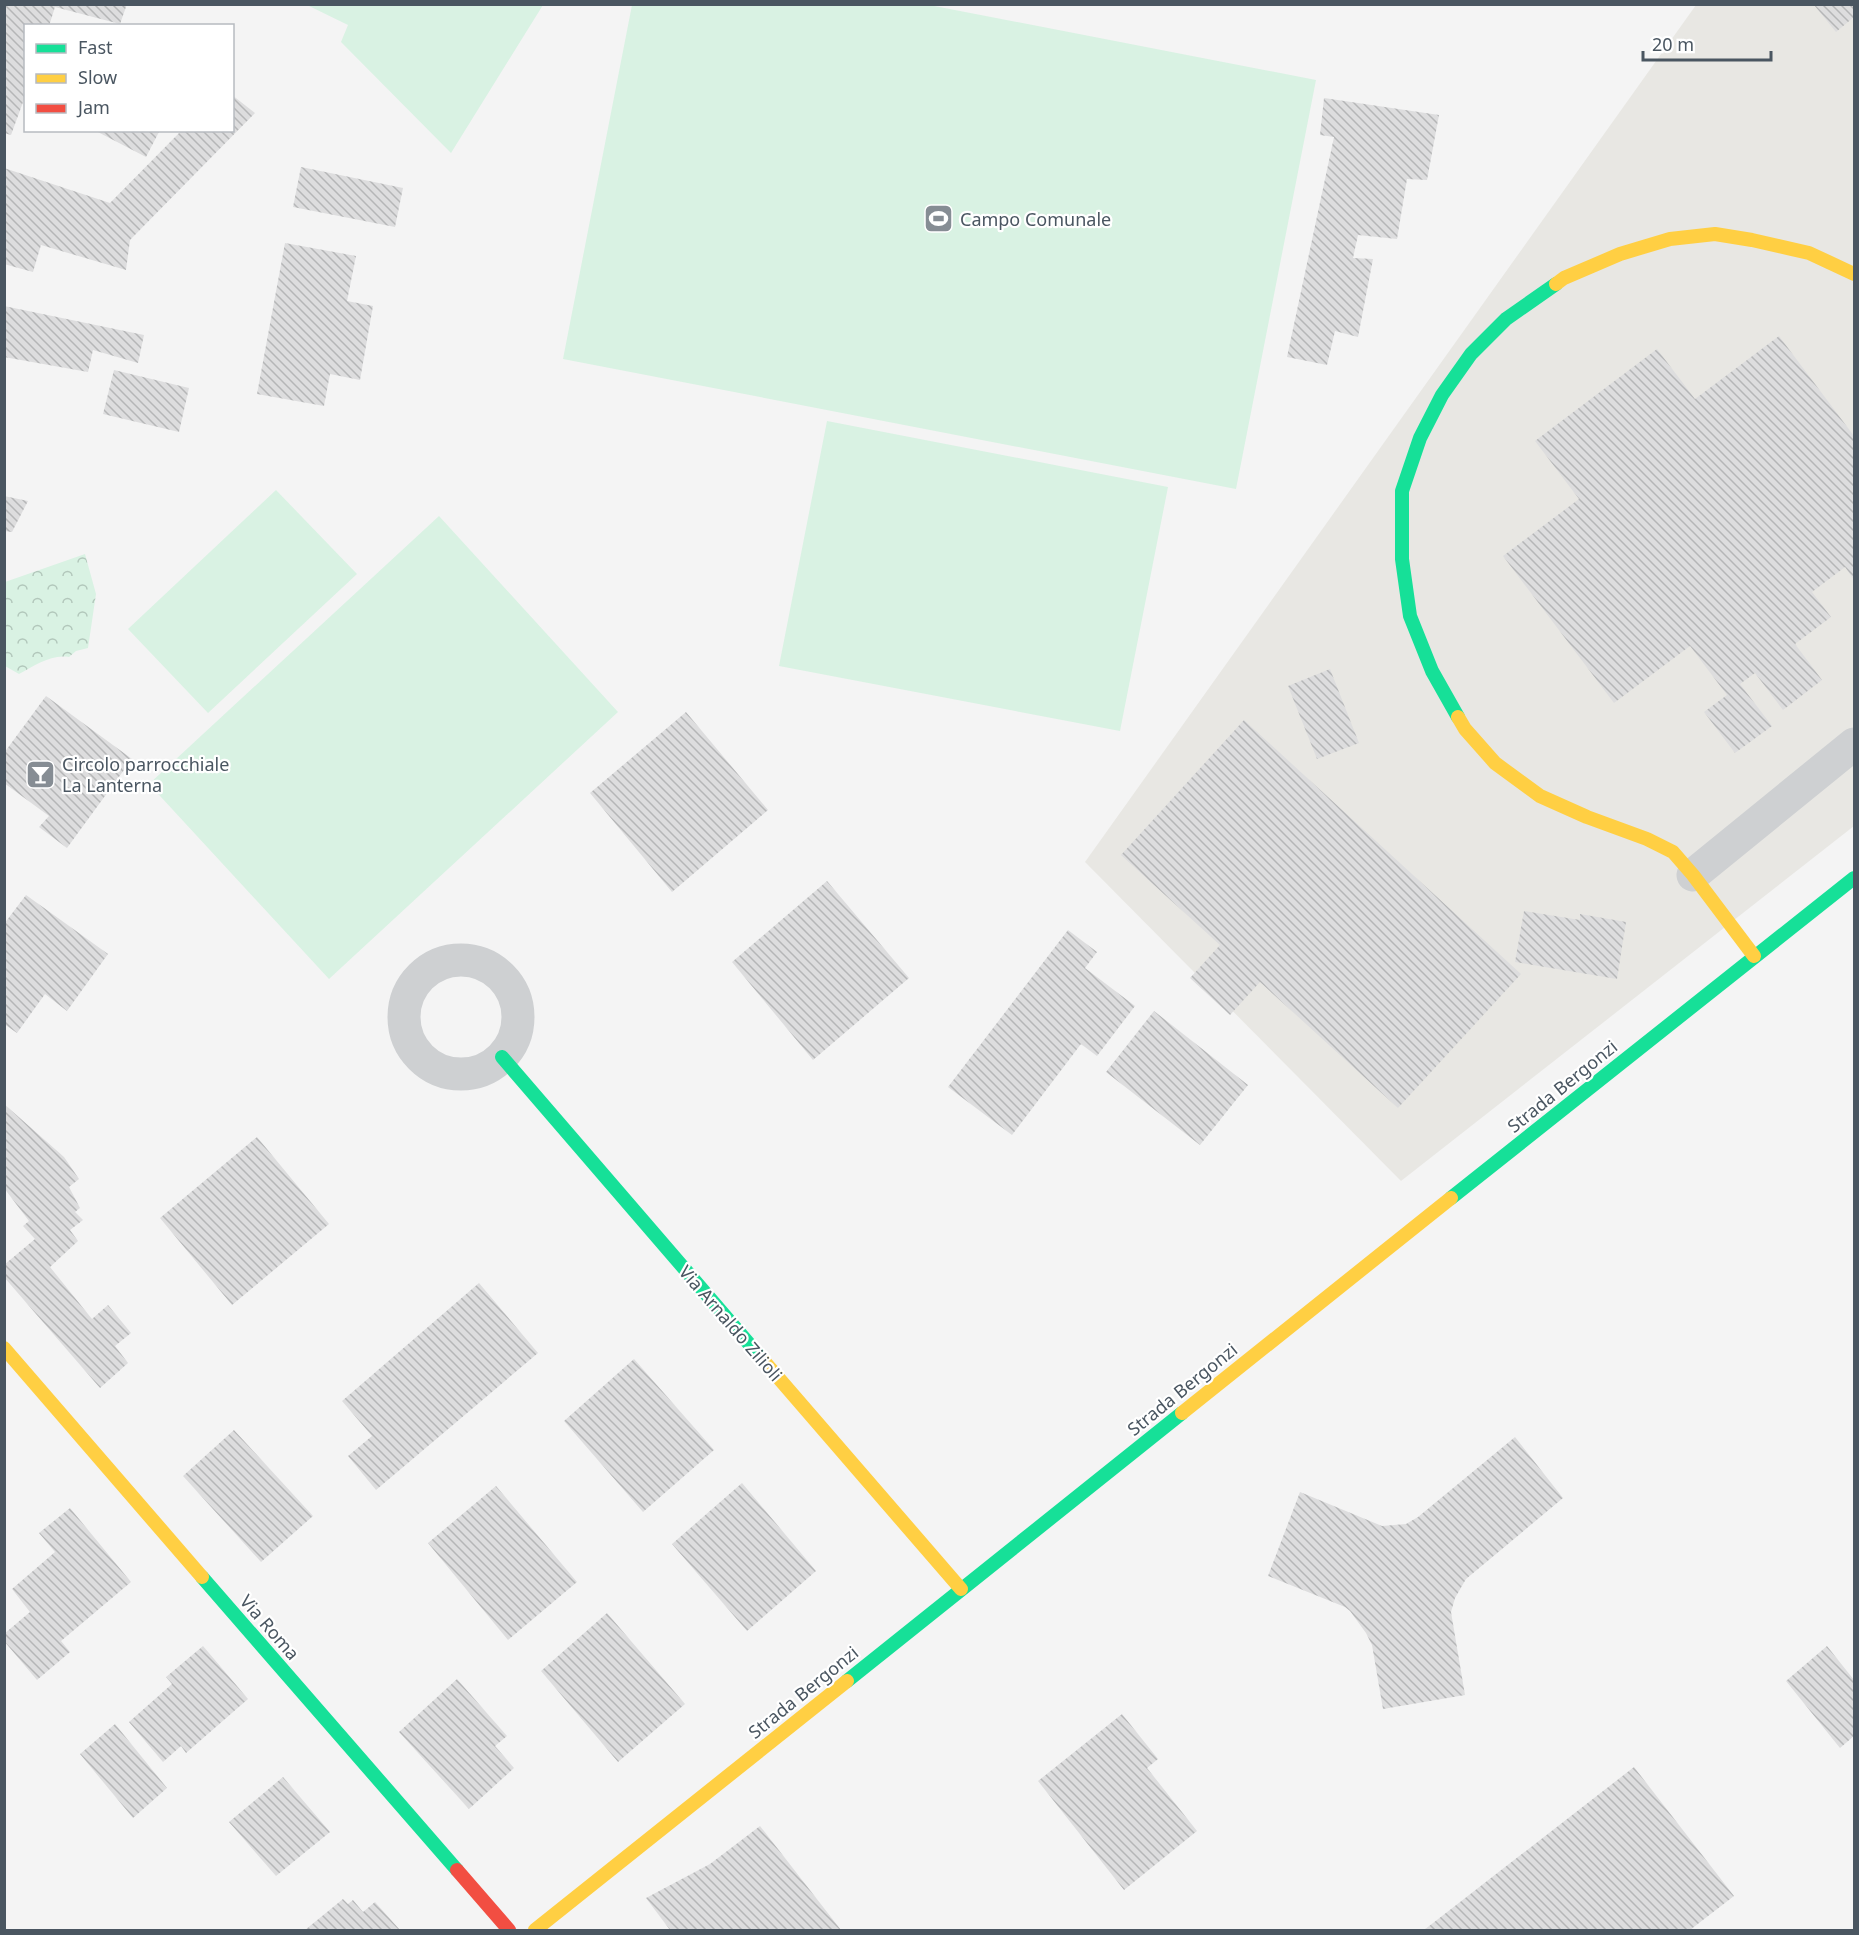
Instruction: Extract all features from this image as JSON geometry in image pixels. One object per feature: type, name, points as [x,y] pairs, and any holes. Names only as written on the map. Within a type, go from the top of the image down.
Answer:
[{"type":"street","points":[[1754,956],[1673,852],[1647,839],[1587,817],[1540,796],[1495,763],[1465,729],[1432,671],[1410,616],[1402,559],[1402,491],[1420,438],[1442,395],[1471,354],[1506,319],[1564,278],[1620,254],[1670,239],[1715,234],[1809,253],[1854,274]]},
{"type":"street","points":[[1693,875],[1854,744]]},
{"type":"street","name":"Strada Bergonzi","points":[[535,1930],[1854,878]]},
{"type":"street","name":"Via Arnaldo Zilioli","points":[[502,1057],[961,1589]]},
{"type":"street","name":"Via Roma","points":[[4,1348],[509,1930]]},
{"type":"shaded area","points":[[1696,5],[1854,5],[1854,826],[1401,1181],[1085,862]]},
{"type":"green space","points":[[307,5],[543,5],[451,153],[341,42],[348,25]]},
{"type":"green space","name":"Campo Comunale","points":[[632,5],[929,5],[1316,80],[1236,489],[563,359]]},
{"type":"green space","points":[[827,421],[1168,487],[1120,731],[779,666]]},
{"type":"green space","points":[[276,490],[357,574],[208,713],[128,629]]},
{"type":"green space","points":[[439,516],[618,712],[329,979],[149,784]]},
{"type":"green space","points":[[85,554],[96,594],[88,648],[76,651],[69,657],[49,659],[19,674],[5,666],[5,582]]},
{"type":"building","points":[[4,4],[127,4],[120,24],[55,7],[50,24],[24,24],[24,99],[11,135],[4,133]]},
{"type":"building","points":[[1814,5],[1854,5],[1854,17],[1836,32]]},
{"type":"building","points":[[234,97],[255,113],[130,240],[126,270],[41,245],[33,272],[4,264],[4,168],[110,203],[180,132],[234,132]]},
{"type":"building","points":[[1324,98],[1439,115],[1427,180],[1407,179],[1397,239],[1358,235],[1353,258],[1373,259],[1358,337],[1335,331],[1327,365],[1287,357],[1334,137],[1320,135]]},
{"type":"building","points":[[98,132],[159,132],[146,157]]},
{"type":"building","points":[[301,167],[403,188],[395,227],[293,207]]},
{"type":"building","points":[[285,243],[356,256],[347,301],[373,306],[360,380],[330,374],[324,406],[257,394]]},
{"type":"building","points":[[4,306],[144,335],[138,363],[93,350],[88,372],[4,357]]},
{"type":"building","points":[[1779,336],[1854,436],[1854,580],[1845,567],[1812,592],[1831,617],[1795,644],[1822,680],[1783,710],[1755,673],[1740,684],[1772,726],[1735,753],[1704,712],[1727,695],[1690,646],[1614,703],[1503,556],[1579,499],[1535,441],[1657,349],[1695,399]]},
{"type":"building","points":[[114,370],[189,388],[179,432],[103,414]]},
{"type":"building","points":[[4,496],[28,501],[12,532],[4,531]]},
{"type":"building","points":[[1330,669],[1359,743],[1317,759],[1288,686]]},
{"type":"building","points":[[46,696],[132,759],[67,848],[39,827],[49,816],[4,783],[4,753]]},
{"type":"building","points":[[686,712],[768,810],[672,892],[590,793]]},
{"type":"building","points":[[1244,720],[1521,974],[1398,1108],[1260,982],[1230,1015],[1190,978],[1220,945],[1121,855]]},
{"type":"building","points":[[827,881],[909,978],[813,1060],[732,962]]},
{"type":"building","points":[[26,895],[108,954],[67,1011],[45,994],[17,1033],[4,1024],[4,924]]},
{"type":"building","points":[[1524,911],[1580,920],[1580,914],[1626,922],[1617,979],[1515,962]]},
{"type":"building","points":[[1068,930],[1097,952],[1085,968],[1135,1006],[1097,1056],[1081,1044],[1012,1135],[948,1087]]},
{"type":"building","points":[[1154,1011],[1248,1085],[1200,1145],[1106,1072]]},
{"type":"building","points":[[4,1104],[64,1157],[79,1179],[69,1187],[80,1208],[75,1212],[83,1220],[70,1230],[78,1241],[50,1267],[92,1319],[108,1305],[131,1333],[115,1346],[128,1363],[100,1388],[4,1277],[4,1265],[35,1239],[23,1226],[29,1221],[4,1188]]},
{"type":"building","points":[[257,1137],[329,1224],[232,1305],[160,1218]]},
{"type":"building","points":[[479,1283],[538,1353],[376,1490],[348,1456],[372,1436],[342,1401]]},
{"type":"building","points":[[634,1359],[714,1450],[643,1512],[564,1421]]},
{"type":"building","points":[[234,1430],[313,1516],[261,1562],[183,1476]]},
{"type":"building","points":[[1515,1437],[1563,1498],[1466,1579],[1455,1598],[1451,1612],[1465,1695],[1383,1709],[1372,1645],[1350,1611],[1268,1576],[1300,1492],[1382,1526],[1406,1524],[1418,1517]]},
{"type":"building","points":[[742,1483],[816,1571],[747,1631],[672,1544]]},
{"type":"building","points":[[496,1486],[577,1582],[508,1640],[428,1543]]},
{"type":"building","points":[[70,1508],[131,1582],[61,1641],[70,1652],[37,1680],[4,1641],[4,1634],[30,1612],[12,1589],[55,1552],[39,1533]]},
{"type":"building","points":[[607,1613],[685,1704],[618,1762],[541,1671]]},
{"type":"building","points":[[203,1646],[248,1699],[186,1753],[181,1746],[163,1762],[129,1722],[172,1684],[166,1677]]},
{"type":"building","points":[[1827,1646],[1854,1680],[1854,1736],[1840,1748],[1786,1681]]},
{"type":"building","points":[[457,1679],[507,1736],[495,1746],[514,1768],[469,1809],[399,1732]]},
{"type":"building","points":[[1122,1714],[1158,1759],[1147,1768],[1197,1831],[1124,1890],[1038,1781]]},
{"type":"building","points":[[115,1724],[167,1788],[133,1818],[80,1754]]},
{"type":"building","points":[[1634,1767],[1734,1896],[1690,1930],[1424,1930]]},
{"type":"building","points":[[283,1777],[330,1832],[276,1876],[229,1822]]},
{"type":"building","points":[[760,1826],[841,1930],[670,1930],[646,1898],[710,1864]]},
{"type":"building","points":[[343,1899],[348,1904],[353,1900],[363,1912],[375,1902],[400,1930],[305,1930]]},
{"type":"traffic: fast","points":[[1458,717],[1432,671],[1410,616],[1402,559],[1402,491],[1420,438],[1442,395],[1471,354],[1506,319],[1556,284]]},
{"type":"traffic: fast","points":[[1451,1198],[1854,878]]},
{"type":"traffic: fast","points":[[502,1057],[763,1360]]},
{"type":"traffic: fast","points":[[847,1681],[1182,1413]]},
{"type":"traffic: fast","points":[[202,1577],[457,1870]]},
{"type":"traffic: slow","points":[[1556,284],[1564,278],[1620,254],[1670,239],[1715,234],[1809,253],[1854,274]]},
{"type":"traffic: slow","points":[[1458,717],[1465,729],[1495,763],[1540,796],[1587,817],[1647,839],[1673,852],[1754,956]]},
{"type":"traffic: slow","points":[[1182,1413],[1451,1198]]},
{"type":"traffic: slow","points":[[4,1348],[202,1577]]},
{"type":"traffic: slow","points":[[763,1360],[961,1589]]},
{"type":"traffic: slow","points":[[535,1930],[847,1681]]},
{"type":"traffic: jam","points":[[457,1870],[509,1930]]},
{"type":"place","name":"Campo Comunale","points":[[939,219]]},
{"type":"place","name":"Circolo parrocchiale La Lanterna","points":[[41,774]]}]
